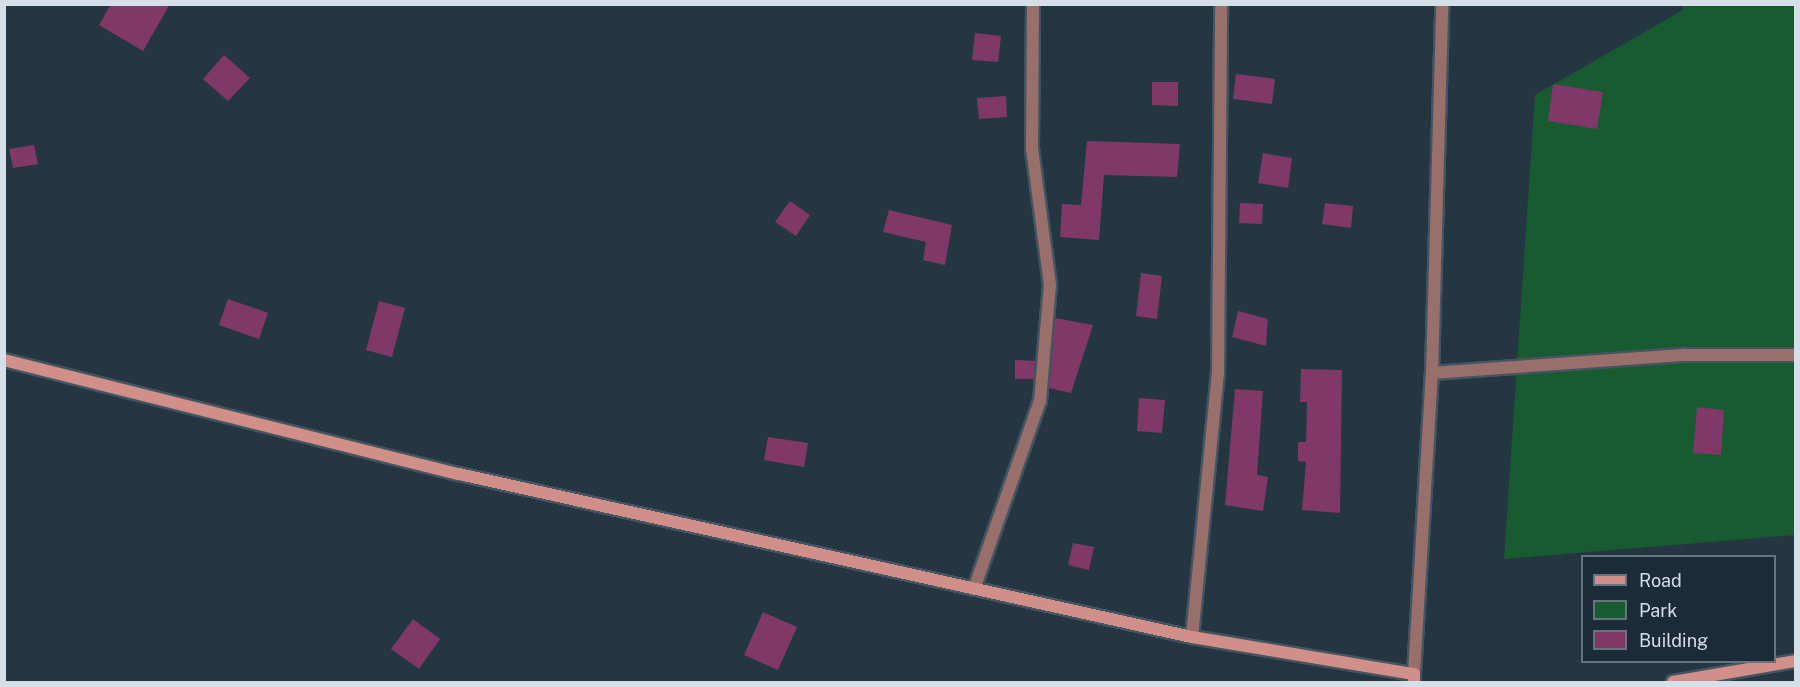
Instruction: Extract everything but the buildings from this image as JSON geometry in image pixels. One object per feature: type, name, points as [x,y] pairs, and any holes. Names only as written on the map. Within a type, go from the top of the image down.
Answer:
[{"type":"main road","points":[[4,360],[459,474],[1192,637],[1414,678]]},
{"type":"main road","points":[[1673,682],[1796,661]]},
{"type":"street","points":[[974,589],[1040,401],[1050,285],[1032,148],[1033,4]]},
{"type":"street","points":[[1192,637],[1218,371],[1221,4]]},
{"type":"street","points":[[1414,678],[1431,373],[1442,4]]},
{"type":"street","points":[[1431,373],[1685,355],[1796,355]]},
{"type":"green space","points":[[1683,5],[1795,5],[1795,535],[1504,559],[1535,95],[1683,10]]}]
